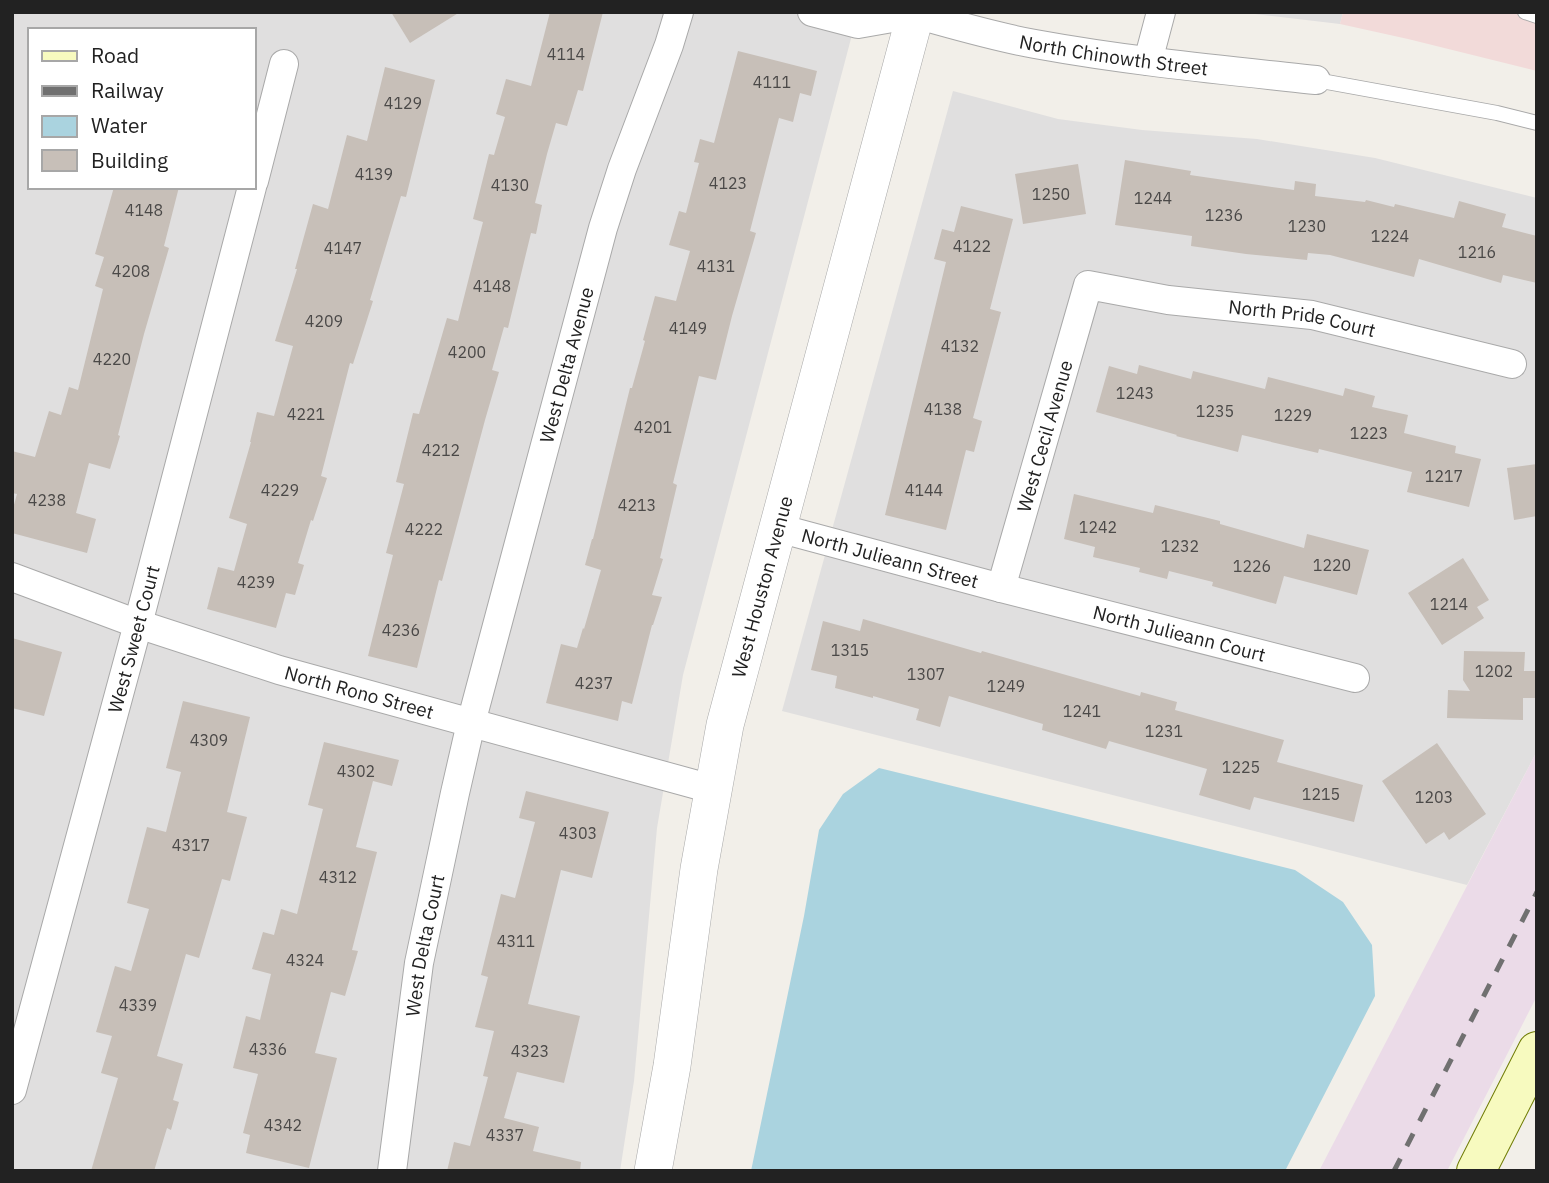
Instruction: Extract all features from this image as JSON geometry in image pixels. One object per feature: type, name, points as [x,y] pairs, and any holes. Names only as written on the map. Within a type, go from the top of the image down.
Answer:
[{"type":"main road","points":[[1476,1171],[1537,1051]]},
{"type":"main road","points":[[1498,1127],[1503,1159],[1499,1171]]},
{"type":"street","name":"West Delta Avenue","points":[[471,723],[603,228],[679,12]]},
{"type":"street","name":"North Chinowth Street","points":[[813,12],[858,24],[915,13],[1034,44],[1148,61],[1316,80]]},
{"type":"street","points":[[1148,61],[1161,12]]},
{"type":"street","name":"West Houston Avenue","points":[[653,1171],[672,1066],[712,789],[734,688],[915,13]]},
{"type":"street","points":[[256,173],[284,64]]},
{"type":"street","name":"West Sweet Court","points":[[12,1090],[251,189]]},
{"type":"street","name":"North Pride Court","points":[[1088,285],[1168,300],[1312,315],[1512,364]]},
{"type":"street","name":"West Cecil Avenue","points":[[1001,588],[1088,285]]},
{"type":"street","name":"North Julieann Street","points":[[778,528],[1001,588]]},
{"type":"street","name":"North Rono Street","points":[[12,577],[138,624],[279,670],[712,789]]},
{"type":"street","name":"North Julieann Court","points":[[1001,588],[1355,678]]},
{"type":"street","name":"West Delta Court","points":[[392,1171],[419,963],[471,723]]},
{"type":"lane","points":[[1525,12],[1537,16]]},
{"type":"lane","points":[[1316,80],[1497,113],[1537,123]]},
{"type":"shaded area","points":[[12,12],[858,12],[683,675],[657,828],[634,1081],[620,1171],[12,1171]]},
{"type":"shaded area","points":[[1238,12],[1343,12],[1340,24]]},
{"type":"shaded area","points":[[1343,12],[1537,12],[1537,71],[1340,24]]},
{"type":"shaded area","points":[[953,91],[1058,119],[1142,130],[1257,139],[1375,158],[1537,198],[1537,751],[1467,885],[782,711]]},
{"type":"shaded area","points":[[1537,751],[1537,996],[1447,1171],[1319,1171]]},
{"type":"water","points":[[879,768],[1295,870],[1343,902],[1372,945],[1375,996],[1285,1171],[751,1171],[804,916],[819,830],[843,794]]},
{"type":"building","points":[[391,12],[460,12],[410,43]]},
{"type":"building","points":[[550,12],[603,12],[583,91],[578,90],[567,126],[556,123],[547,154],[535,203],[542,205],[536,234],[531,233],[508,328],[504,327],[492,370],[499,372],[442,581],[439,580],[417,668],[368,656],[393,555],[386,553],[404,484],[396,482],[413,413],[419,414],[447,318],[458,321],[483,222],[473,219],[489,154],[494,155],[505,117],[496,114],[506,79],[531,86]]},
{"type":"building","points":[[738,51],[817,71],[811,96],[800,93],[793,122],[779,118],[750,231],[756,233],[716,380],[699,376],[673,483],[677,485],[660,558],[663,559],[652,595],[662,597],[632,704],[622,701],[618,721],[546,703],[561,644],[577,648],[584,629],[601,570],[585,565],[630,388],[645,341],[643,340],[655,296],[676,301],[690,251],[669,245],[679,211],[686,213],[699,163],[694,162],[700,139],[714,143]]},
{"type":"building","points":[[385,67],[435,80],[406,197],[401,196],[370,300],[373,301],[353,364],[350,363],[321,476],[327,478],[298,563],[304,565],[295,595],[286,593],[276,628],[207,609],[218,567],[234,571],[247,524],[229,518],[257,412],[274,416],[293,346],[275,341],[313,204],[328,209],[347,135],[367,141]]},
{"type":"building","points":[[1125,160],[1191,171],[1190,175],[1294,190],[1295,181],[1316,184],[1315,196],[1366,200],[1394,207],[1395,204],[1454,218],[1459,201],[1506,214],[1502,227],[1537,236],[1537,283],[1503,275],[1501,283],[1419,259],[1414,277],[1330,255],[1308,253],[1307,260],[1246,254],[1191,246],[1192,236],[1115,225]]},
{"type":"building","points":[[1078,164],[1086,214],[1023,224],[1015,174]]},
{"type":"building","points":[[113,189],[178,189],[164,246],[169,248],[110,469],[89,463],[76,513],[96,519],[87,553],[12,533],[12,512],[17,494],[12,493],[12,451],[35,457],[49,411],[61,415],[69,387],[78,390],[103,289],[95,286],[104,257],[95,254]]},
{"type":"building","points":[[961,206],[1013,219],[990,309],[1001,312],[973,418],[982,421],[974,452],[966,450],[946,530],[885,515],[946,262],[934,259],[942,229],[954,232]]},
{"type":"building","points":[[1139,365],[1191,379],[1193,371],[1265,389],[1268,377],[1343,396],[1345,388],[1375,396],[1372,407],[1408,415],[1404,433],[1456,446],[1455,453],[1481,459],[1469,507],[1407,492],[1412,472],[1319,449],[1318,453],[1242,435],[1238,452],[1096,412],[1109,366],[1137,374]]},
{"type":"building","points":[[1537,464],[1537,516],[1514,520],[1507,468]]},
{"type":"building","points":[[1074,494],[1153,513],[1155,505],[1220,521],[1220,524],[1304,548],[1307,534],[1369,550],[1357,595],[1284,576],[1276,604],[1212,586],[1213,582],[1169,571],[1167,579],[1139,572],[1140,568],[1093,557],[1095,547],[1064,539]]},
{"type":"building","points":[[1463,558],[1489,600],[1477,607],[1484,618],[1442,645],[1408,593]]},
{"type":"building","points":[[863,619],[1140,696],[1141,692],[1177,702],[1175,710],[1284,740],[1277,762],[1363,785],[1354,822],[1254,797],[1250,810],[1199,795],[1207,769],[1109,741],[1106,749],[1042,730],[1043,724],[949,696],[940,727],[916,720],[919,709],[835,688],[837,676],[811,670],[823,621],[860,631]]},
{"type":"building","points":[[12,638],[62,652],[44,716],[12,708]]},
{"type":"building","points":[[1464,651],[1525,652],[1524,671],[1537,671],[1537,698],[1523,698],[1523,720],[1447,718],[1448,690],[1470,691],[1463,680]]},
{"type":"building","points":[[183,701],[250,717],[227,812],[247,817],[230,881],[222,879],[199,958],[186,954],[157,1056],[183,1064],[173,1100],[179,1102],[171,1130],[167,1128],[154,1171],[91,1171],[118,1078],[101,1073],[112,1036],[96,1032],[115,966],[131,971],[149,909],[127,903],[147,827],[166,832],[181,772],[166,768]]},
{"type":"building","points":[[324,742],[399,760],[392,786],[373,781],[356,847],[377,852],[352,950],[358,951],[345,996],[331,992],[315,1053],[337,1058],[309,1168],[246,1153],[250,1135],[243,1133],[258,1074],[233,1068],[246,1016],[260,1020],[271,974],[252,969],[263,932],[274,935],[281,909],[297,914],[323,809],[308,805]]},
{"type":"building","points":[[1437,743],[1486,814],[1449,840],[1444,832],[1426,844],[1382,781]]},
{"type":"building","points":[[526,791],[609,812],[592,878],[561,870],[528,1004],[580,1016],[564,1083],[517,1072],[504,1118],[539,1127],[533,1151],[581,1162],[580,1171],[447,1171],[454,1142],[470,1146],[488,1077],[483,1076],[494,1031],[475,1027],[488,977],[481,975],[501,894],[515,898],[535,822],[519,818]]},
{"type":"railway","points":[[1394,1171],[1537,892]]}]
